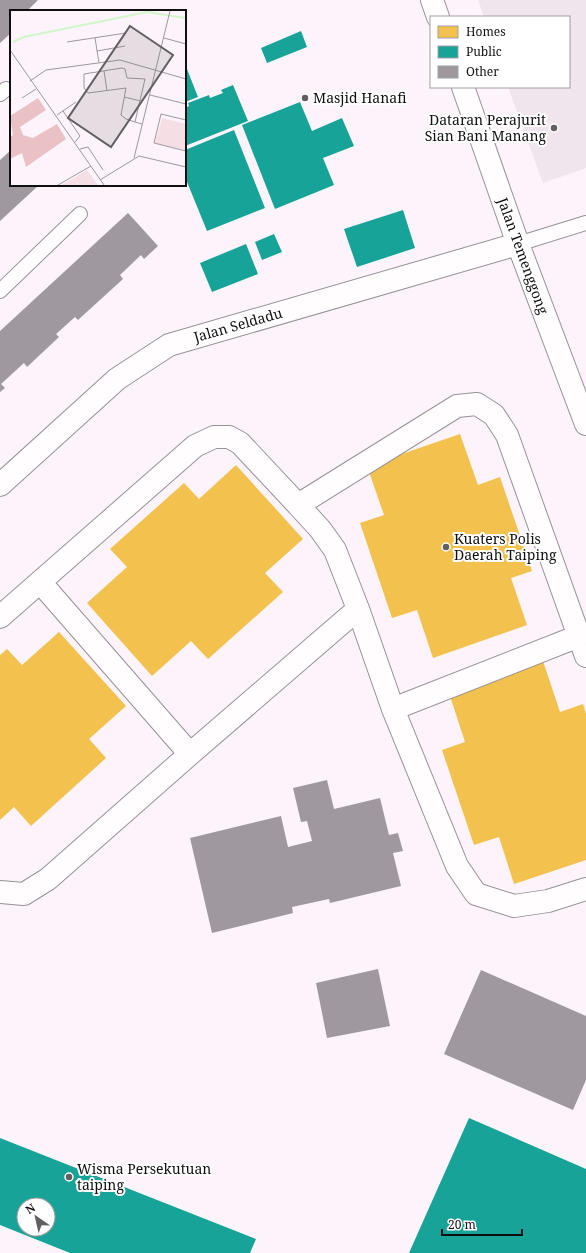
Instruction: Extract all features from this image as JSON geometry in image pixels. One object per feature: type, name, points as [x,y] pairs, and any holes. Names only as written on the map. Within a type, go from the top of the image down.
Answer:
[{"type":"street","points":[[432,0],[438,16]]},
{"type":"street","name":"Jalan Temenggong","points":[[463,88],[518,244],[586,424]]},
{"type":"street","name":"Jalan Seldadu","points":[[0,486],[117,379],[169,345],[518,244]]},
{"type":"street","points":[[298,505],[457,406],[477,404],[494,415],[507,435],[586,656]]},
{"type":"street","points":[[0,617],[195,446],[214,437],[229,437],[240,443],[320,528],[335,550],[358,609],[393,709],[458,866],[476,894],[514,906],[548,901],[586,889]]},
{"type":"street","points":[[40,582],[190,754]]},
{"type":"street","points":[[0,892],[24,894],[48,879],[358,609]]},
{"type":"street","points":[[393,709],[579,636]]},
{"type":"lane","points":[[0,291],[80,214]]},
{"type":"lane","points":[[518,244],[586,223]]},
{"type":"shaded area","name":"Dataran Perajurit Sian Bani Manang","points":[[478,0],[586,0],[586,168],[543,183],[508,88],[570,88],[570,16],[484,16]]},
{"type":"building: Homes","name":"Kuaters Polis Daerah Taiping","points":[[460,434],[478,485],[500,477],[532,571],[511,578],[527,625],[433,658],[417,610],[392,618],[360,523],[384,515],[367,466]]},
{"type":"building: Homes","points":[[236,465],[303,539],[265,573],[283,592],[208,659],[191,641],[152,676],[87,603],[127,567],[110,549],[184,483],[199,499]]},
{"type":"building: Homes","points":[[59,632],[126,706],[89,739],[106,758],[31,826],[14,807],[0,820],[0,655],[7,649],[22,665]]},
{"type":"building: Homes","points":[[543,661],[560,712],[583,704],[586,714],[586,860],[514,884],[499,837],[474,845],[442,750],[465,742],[449,693]]},
{"type":"building: Public","points":[[301,31],[307,47],[267,63],[261,48]]},
{"type":"building: Public","points":[[186,67],[198,97],[186,102]]},
{"type":"building: Public","points":[[233,85],[248,121],[186,146],[186,108],[189,106],[188,103],[209,95],[210,98],[223,93],[221,90]]},
{"type":"building: Public","points":[[300,102],[312,131],[342,118],[354,146],[323,158],[334,185],[275,209],[242,125]]},
{"type":"building: Public","points":[[234,130],[265,208],[207,231],[186,179],[186,150]]},
{"type":"building: Public","points":[[403,210],[415,248],[357,267],[344,229]]},
{"type":"building: Public","points":[[274,234],[282,252],[262,260],[255,242]]},
{"type":"building: Public","points":[[246,244],[258,274],[212,292],[200,263]]},
{"type":"building: Public","points":[[469,1118],[586,1169],[586,1253],[409,1253]]},
{"type":"building: Public","points":[[0,1138],[256,1239],[250,1253],[70,1253],[30,1237],[56,1237],[56,1197],[16,1197],[16,1231],[0,1225]]},
{"type":"building: Other","points":[[0,0],[38,0],[28,10],[10,10],[10,34],[0,43]]},
{"type":"building: Other","points":[[10,151],[10,186],[38,186],[0,221],[0,160]]},
{"type":"building: Other","points":[[128,213],[158,246],[144,259],[141,255],[120,275],[123,279],[78,320],[75,317],[56,334],[59,337],[27,367],[24,363],[1,384],[5,388],[0,392],[0,331]]},
{"type":"building: Other","points":[[327,780],[334,809],[380,798],[389,835],[398,833],[403,851],[393,853],[401,886],[330,903],[329,899],[292,907],[293,913],[212,933],[190,838],[281,816],[288,847],[312,841],[307,821],[301,822],[293,788]]},
{"type":"building: Other","points":[[378,969],[390,1026],[327,1038],[316,983]]},
{"type":"building: Other","points":[[481,970],[586,1016],[586,1080],[573,1110],[444,1054]]},
{"type":"place","name":"Masjid Hanafi","points":[[305,98]]},
{"type":"place","name":"Dataran Perajurit Sian Bani Manang","points":[[554,128]]},
{"type":"place","name":"Kuaters Polis Daerah Taiping","points":[[446,547]]},
{"type":"place","name":"Wisma Persekutuan taiping","points":[[69,1177]]}]
